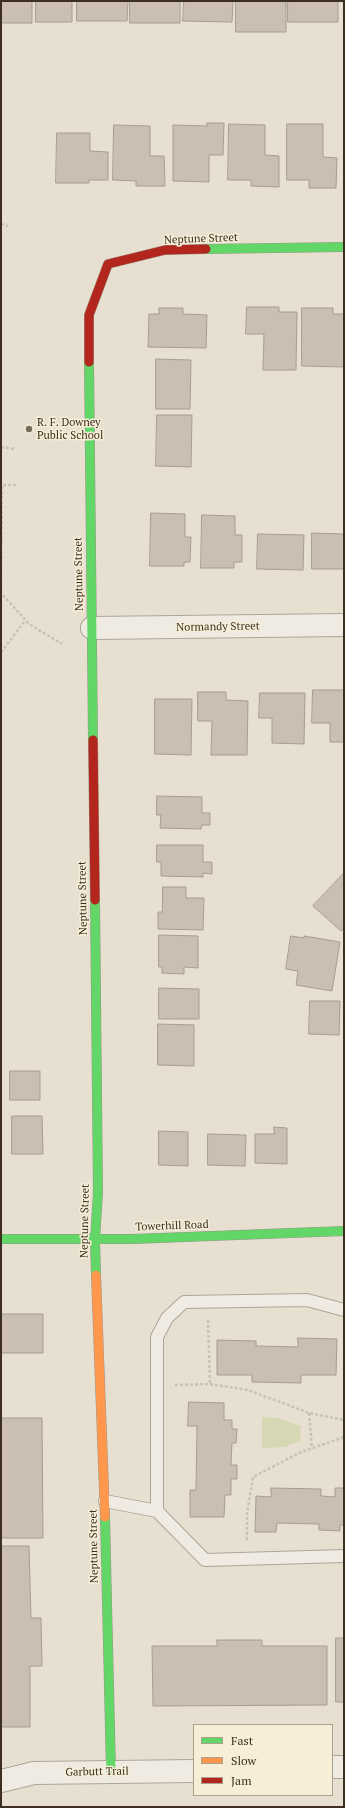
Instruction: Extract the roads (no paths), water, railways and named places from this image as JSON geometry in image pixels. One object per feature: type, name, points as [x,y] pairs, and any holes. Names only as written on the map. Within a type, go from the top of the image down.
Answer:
[{"type":"street","name":"Neptune Street","points":[[111,1772],[105,1501],[95,1240],[98,1184],[89,315],[108,264],[165,250],[344,247]]},
{"type":"street","name":"Normandy Street","points":[[92,628],[344,625]]},
{"type":"street","name":"Towerhill Road","points":[[1,1239],[95,1240],[344,1231]]},
{"type":"street","points":[[333,1767],[344,1767]]},
{"type":"street","name":"Garbutt Trail","points":[[1,1781],[34,1773],[193,1771]]},
{"type":"lane","points":[[157,1511],[157,1337],[167,1318],[184,1302],[307,1300],[344,1310]]},
{"type":"lane","points":[[105,1501],[157,1511],[205,1560],[344,1556]]},
{"type":"place","name":"R. F. Downey Public School","points":[[29,429]]}]
